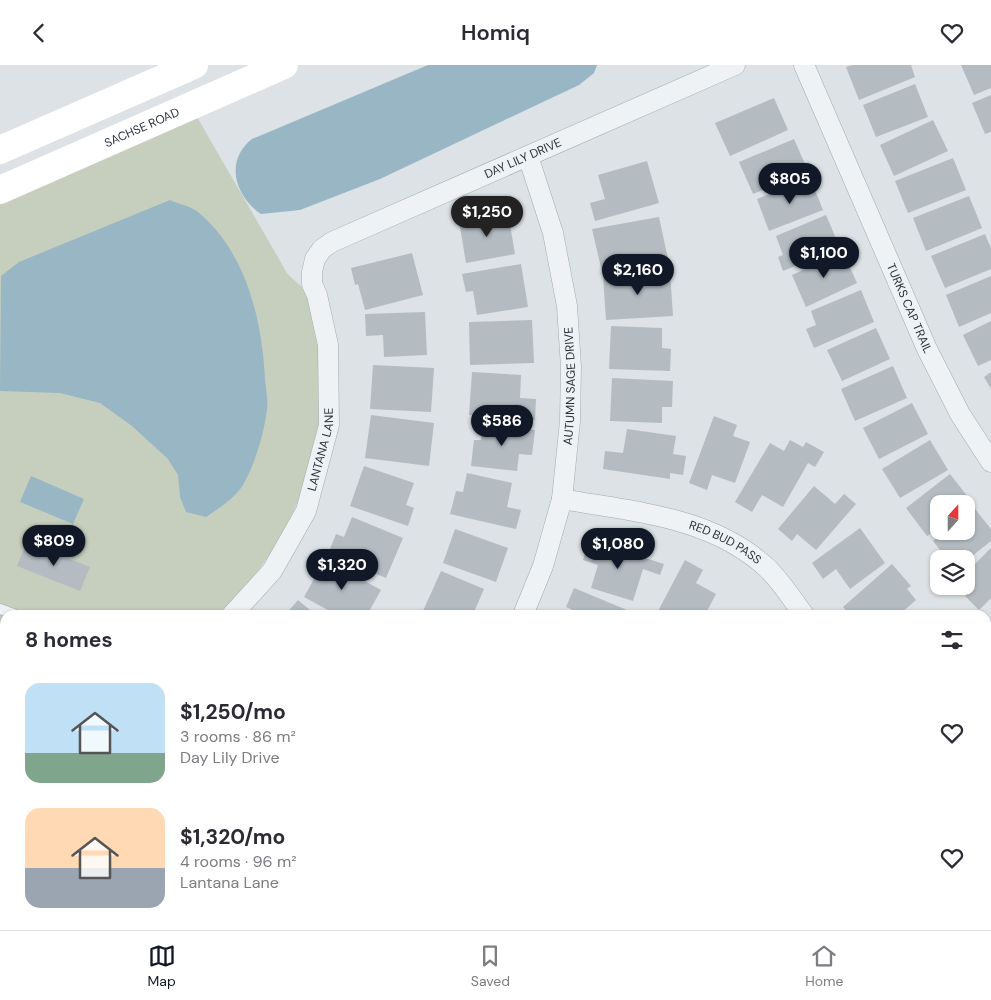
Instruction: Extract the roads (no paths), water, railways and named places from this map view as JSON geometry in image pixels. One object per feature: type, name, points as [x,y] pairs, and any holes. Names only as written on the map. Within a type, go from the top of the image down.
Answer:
[{"type":"main road","points":[[0,150],[194,65]]},
{"type":"main road","name":"SACHSE ROAD","points":[[0,190],[284,65]]},
{"type":"street","name":"DAY LILY DRIVE","points":[[315,259],[322,249],[332,242],[735,65]]},
{"type":"street","name":"TURKS CAP TRAIL","points":[[804,65],[927,349],[960,414],[991,462]]},
{"type":"street","name":"AUTUMN SAGE DRIVE","points":[[526,610],[543,566],[562,499],[570,421],[571,367],[567,306],[553,233],[528,156]]},
{"type":"street","name":"LANTANA LANE","points":[[237,610],[272,571],[306,511],[329,425],[328,345],[312,284],[315,259]]},
{"type":"street","name":"RED BUD PASS","points":[[562,499],[689,523],[726,538],[766,568],[800,610]]},
{"type":"water","points":[[428,65],[597,65],[594,73],[579,85],[380,179],[300,210],[261,214],[245,198],[236,178],[236,168],[238,157],[243,148],[252,139]]},
{"type":"water","points":[[170,200],[192,208],[215,228],[240,267],[255,310],[263,356],[267,409],[255,458],[240,490],[206,517],[186,512],[180,497],[178,475],[168,459],[132,426],[100,403],[60,393],[0,391],[1,276],[19,262]]},
{"type":"water","points":[[31,476],[84,499],[73,524],[20,502]]}]
